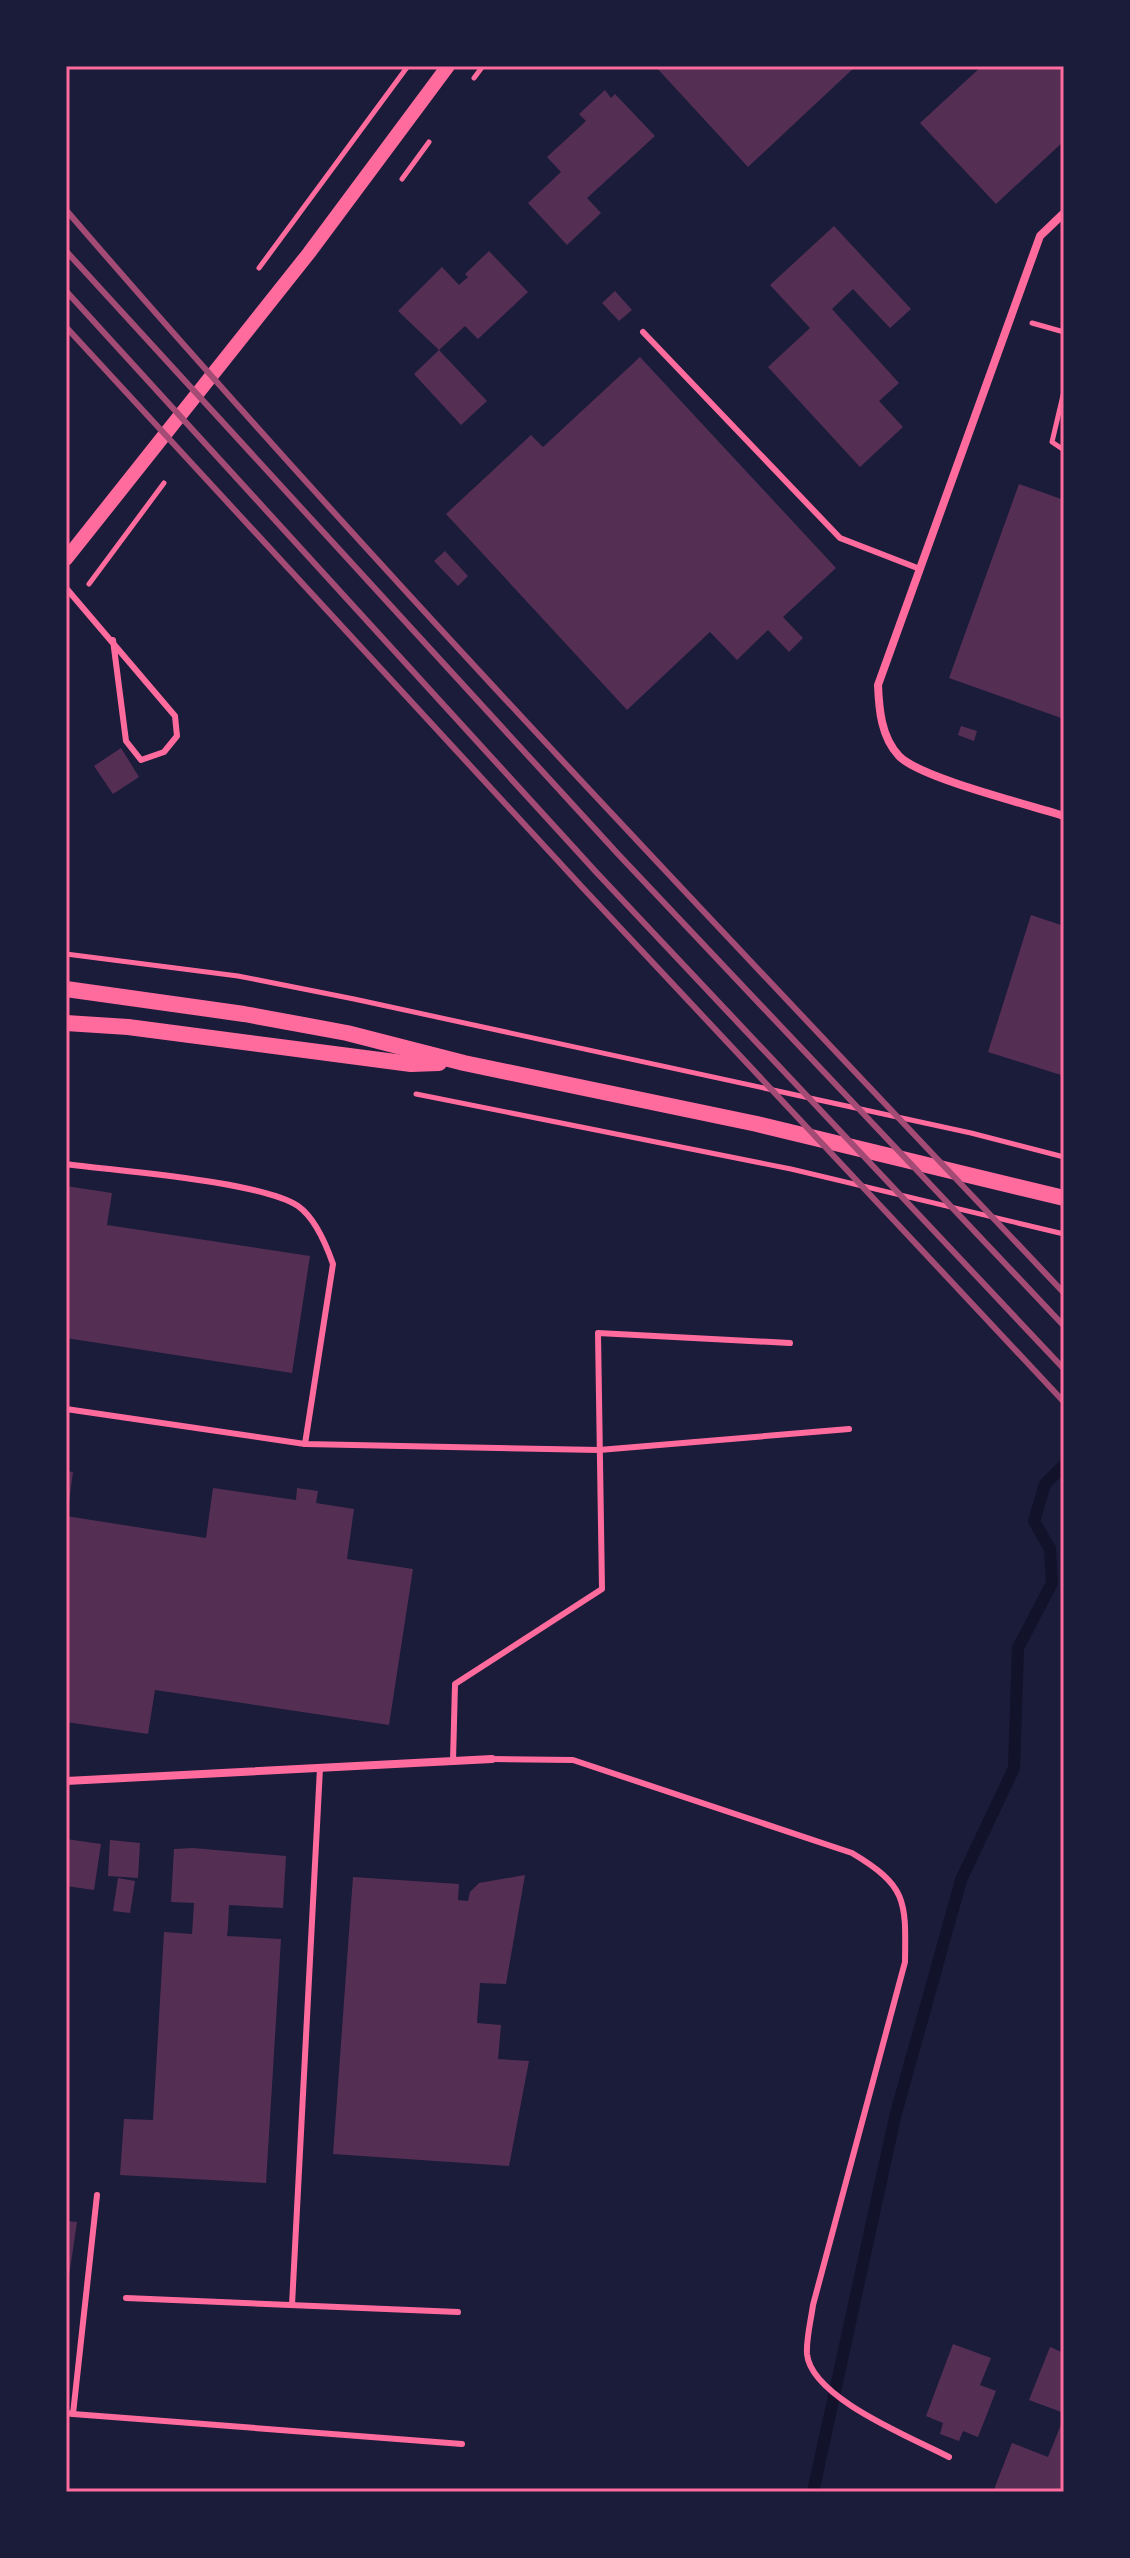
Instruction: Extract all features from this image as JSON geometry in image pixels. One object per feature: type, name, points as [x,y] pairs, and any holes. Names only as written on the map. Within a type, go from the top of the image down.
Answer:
[{"type":"main road","points":[[66,989],[244,1014],[347,1033],[464,1063],[757,1124],[1064,1198]]},
{"type":"main road","points":[[66,1023],[128,1027],[411,1064],[464,1063]]},
{"type":"street","points":[[66,559],[309,253],[448,66]]},
{"type":"street","points":[[1064,213],[1040,236],[878,685],[880,720],[899,757],[929,772],[1064,816]]},
{"type":"street","points":[[66,1781],[492,1759]]},
{"type":"lane","points":[[643,332],[840,538],[920,569]]},
{"type":"lane","points":[[66,588],[113,640],[175,716],[177,736],[164,752],[141,760],[126,741],[113,640]]},
{"type":"lane","points":[[66,1164],[262,1191],[299,1207],[324,1239],[333,1264],[305,1444]]},
{"type":"lane","points":[[453,1761],[455,1684],[602,1589],[598,1333],[790,1343]]},
{"type":"lane","points":[[66,1409],[305,1444],[599,1450],[849,1429]]},
{"type":"lane","points":[[492,1759],[573,1760],[852,1853],[886,1874],[906,1908],[905,1962],[813,2305],[807,2357],[824,2386],[853,2406],[949,2457]]},
{"type":"lane","points":[[292,2305],[320,1768]]},
{"type":"lane","points":[[97,2195],[70,2414],[462,2444]]},
{"type":"lane","points":[[126,2298],[458,2312]]},
{"type":"path","points":[[250,280],[408,66]]},
{"type":"path","points":[[1012,317],[1064,332]]},
{"type":"path","points":[[1064,391],[1052,442],[1064,450]]},
{"type":"path","points":[[66,954],[238,976],[354,999],[971,1133],[1064,1157]]},
{"type":"path","points":[[414,1094],[791,1169],[1064,1234]]},
{"type":"building","points":[[655,66],[856,66],[748,167]]},
{"type":"building","points":[[982,66],[1064,66],[1064,141],[996,204],[920,123]]},
{"type":"building","points":[[605,90],[611,98],[615,94],[655,136],[587,198],[601,213],[567,245],[528,203],[561,172],[547,157],[586,121],[579,114]]},
{"type":"building","points":[[834,226],[911,309],[890,328],[853,289],[832,309],[899,383],[879,401],[903,427],[860,467],[768,367],[810,328],[770,285]]},
{"type":"building","points":[[489,251],[528,292],[478,339],[465,326],[439,350],[398,311],[442,267],[459,285],[468,277],[465,274]]},
{"type":"building","points":[[615,291],[632,310],[619,321],[602,303]]},
{"type":"building","points":[[439,350],[487,401],[461,425],[414,374]]},
{"type":"building","points":[[640,357],[836,568],[783,617],[803,638],[789,652],[768,630],[737,660],[710,632],[627,710],[446,514],[531,435],[543,447]]},
{"type":"building","points":[[1019,484],[1064,500],[1064,719],[949,678]]},
{"type":"building","points":[[445,551],[468,576],[458,586],[434,561]]},
{"type":"building","points":[[961,726],[977,731],[974,741],[958,735]]},
{"type":"building","points":[[121,748],[139,777],[113,794],[94,766]]},
{"type":"building","points":[[1031,915],[1064,926],[1064,1076],[988,1052]]},
{"type":"building","points":[[66,1186],[112,1193],[107,1225],[310,1256],[292,1373],[66,1338]]},
{"type":"building","points":[[66,1471],[73,1472],[68,1510],[66,1510]]},
{"type":"building","points":[[213,1488],[296,1500],[297,1488],[318,1491],[316,1503],[354,1509],[347,1559],[413,1569],[389,1725],[155,1690],[148,1734],[66,1722],[66,1516],[206,1538]]},
{"type":"building","points":[[66,1839],[101,1844],[94,1890],[66,1886]]},
{"type":"building","points":[[110,1840],[140,1843],[138,1878],[108,1876]]},
{"type":"building","points":[[174,1849],[286,1856],[283,1908],[229,1905],[227,1936],[281,1939],[266,2183],[120,2175],[124,2119],[153,2120],[164,1932],[192,1934],[194,1903],[171,1902]]},
{"type":"building","points":[[525,1875],[506,1984],[480,1983],[477,2023],[501,2025],[498,2059],[529,2061],[509,2166],[333,2154],[353,1877],[459,1884],[458,1900],[468,1901],[470,1892],[479,1883]]},
{"type":"building","points":[[118,1878],[135,1881],[130,1913],[113,1911]]},
{"type":"building","points":[[66,2221],[77,2222],[68,2283],[66,2283]]},
{"type":"building","points":[[953,2344],[991,2358],[980,2385],[996,2391],[978,2437],[963,2431],[959,2441],[940,2434],[943,2423],[926,2416]]},
{"type":"building","points":[[1050,2347],[1064,2353],[1064,2413],[1029,2400]]},
{"type":"building","points":[[1064,2417],[1064,2492],[993,2492],[1012,2443],[1048,2457]]},
{"type":"waterway","points":[[813,2492],[895,2117],[961,1880],[1014,1768],[1018,1648],[1052,1583],[1050,1549],[1034,1521],[1045,1484],[1064,1465]]},
{"type":"railway","points":[[66,210],[434,622],[1064,1293]]},
{"type":"railway","points":[[66,251],[618,854],[1064,1326]]},
{"type":"railway","points":[[66,291],[597,873],[1064,1369]]},
{"type":"railway","points":[[66,327],[582,887],[1064,1402]]}]
